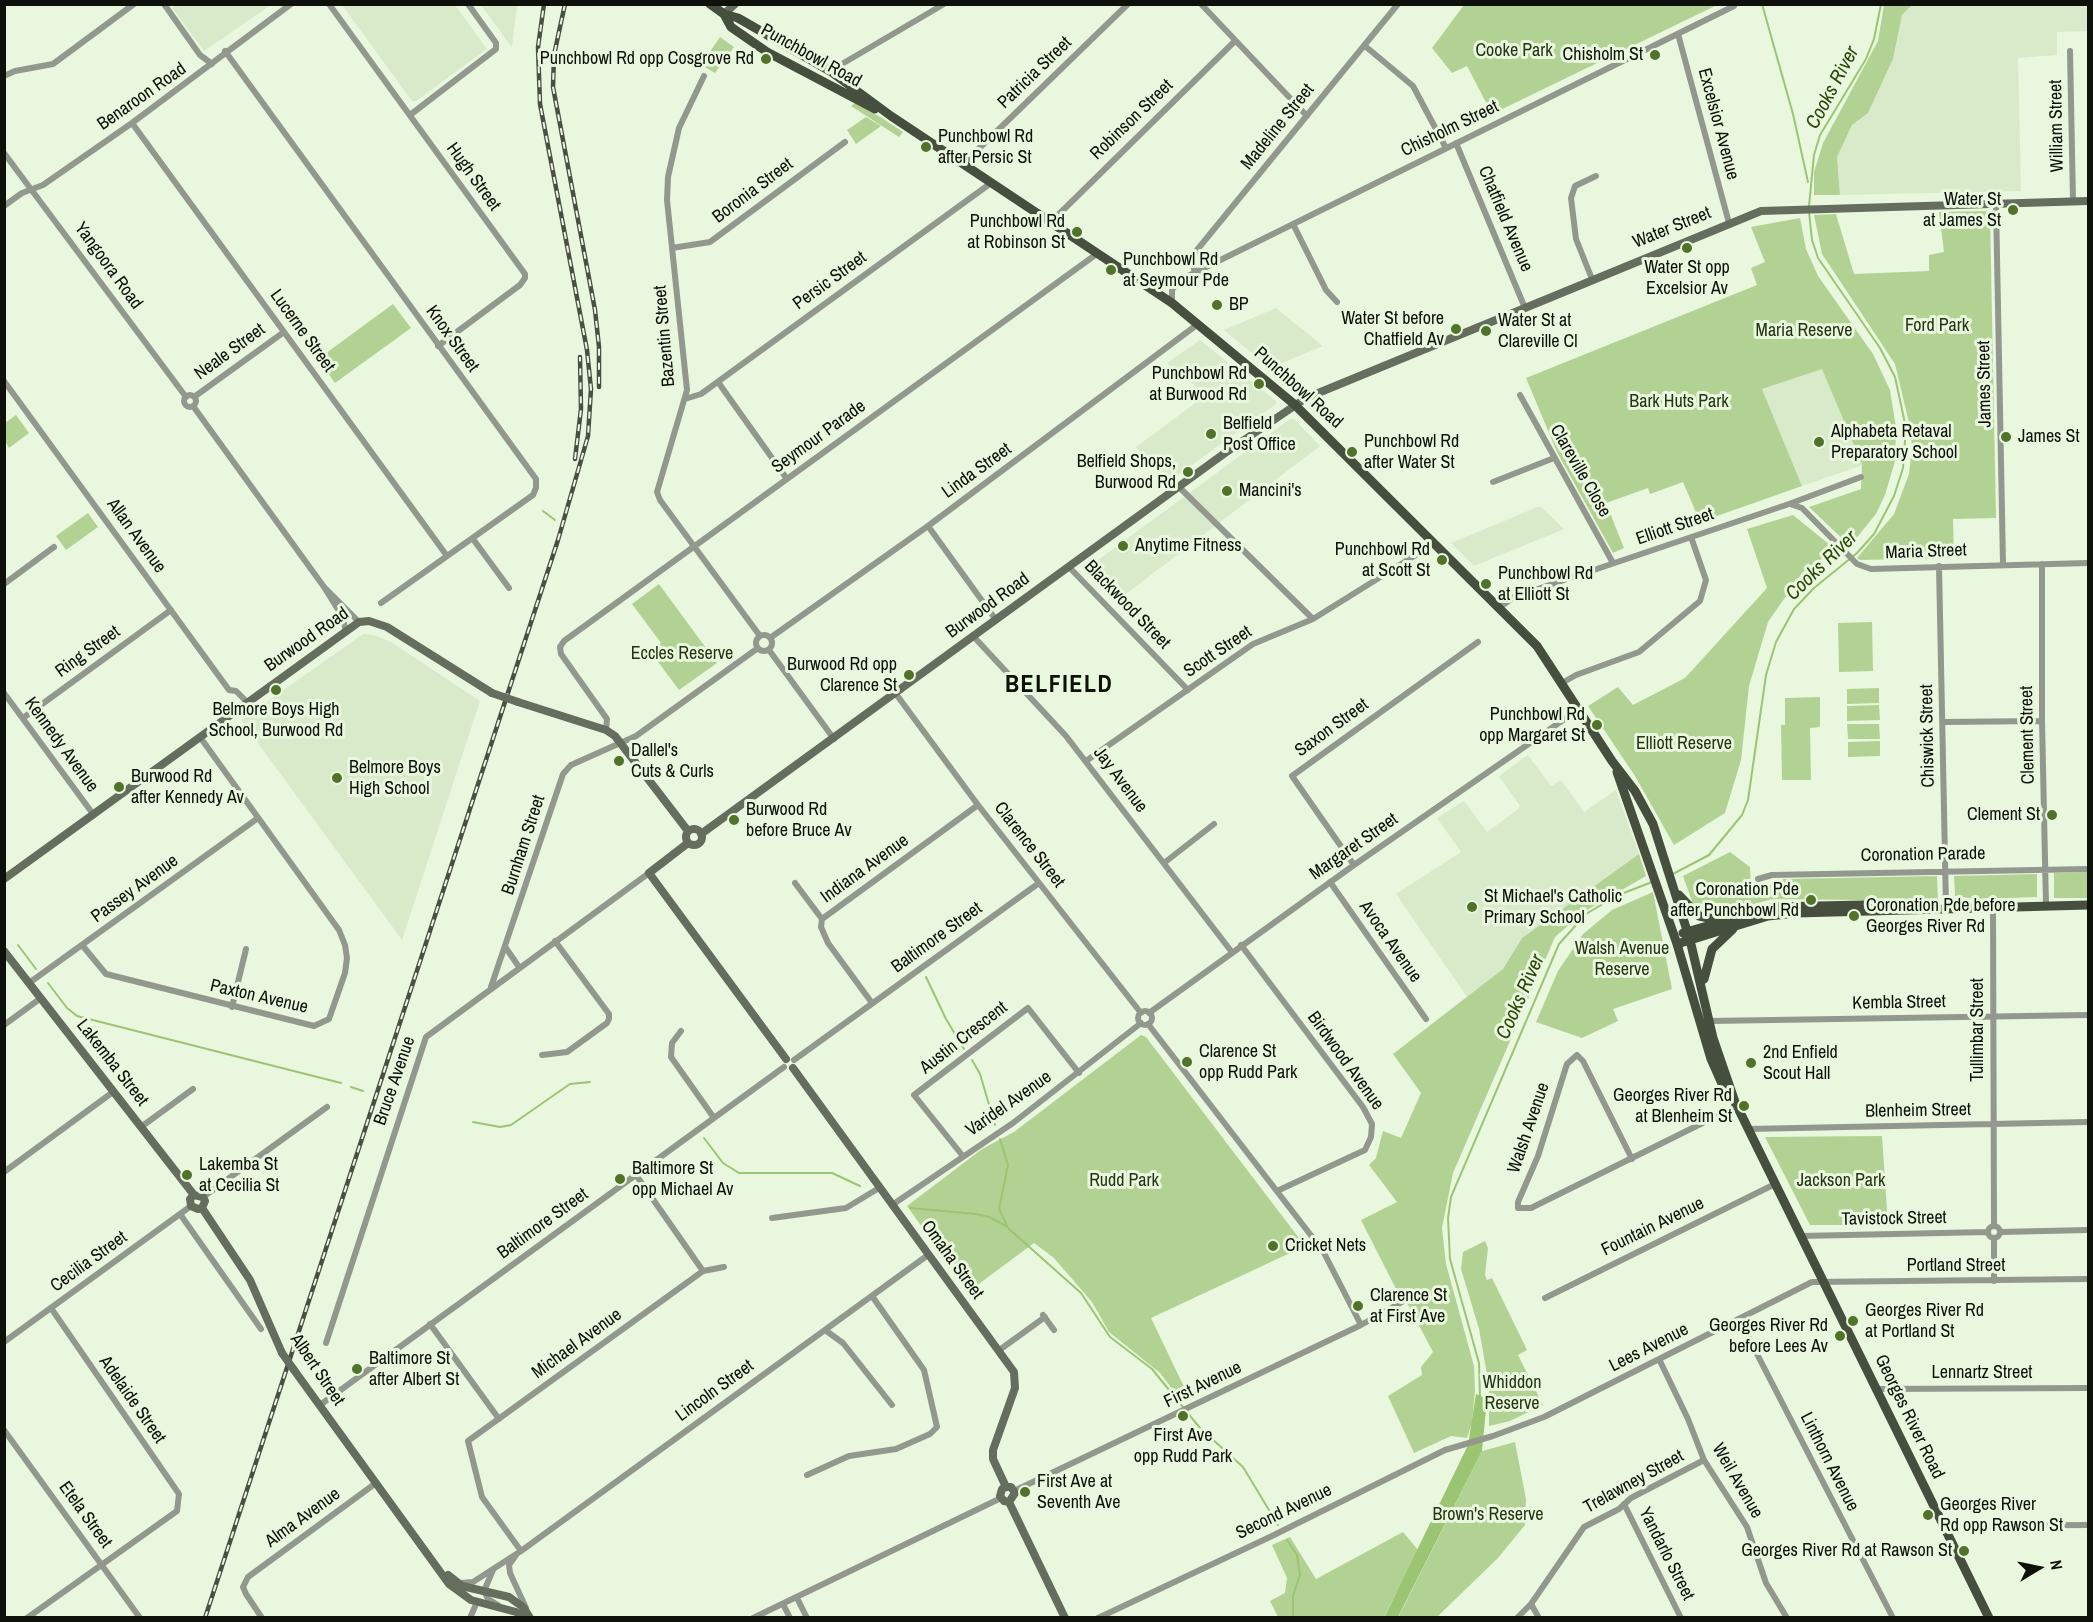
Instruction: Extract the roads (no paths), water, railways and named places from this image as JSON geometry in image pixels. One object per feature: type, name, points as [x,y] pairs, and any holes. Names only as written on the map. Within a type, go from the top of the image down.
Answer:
[{"type":"main road","name":"Punchbowl Road","points":[[710,4],[724,15],[731,27],[767,52],[891,116]]},
{"type":"main road","points":[[724,15],[735,4]]},
{"type":"main road","name":"Punchbowl Road","points":[[724,15],[738,18],[830,70],[891,116],[1172,303],[1294,404],[1537,646],[1643,805],[1668,867],[1688,932]]},
{"type":"main road","name":"Water Street","points":[[1294,404],[1729,222],[1767,210],[2088,201]]},
{"type":"main road","name":"Burwood Road","points":[[701,834],[1294,404]]},
{"type":"main road","name":"Burwood Road","points":[[4,879],[346,631],[359,622],[369,621],[387,627],[492,693],[606,730],[622,743],[688,831]]},
{"type":"main road","name":"Punchbowl Road","points":[[1612,761],[1676,940]]},
{"type":"main road","points":[[695,829],[701,834],[698,843],[688,843],[686,837],[688,831],[695,829]]},
{"type":"main road","name":"Bruce Avenue","points":[[649,873],[688,843]]},
{"type":"main road","name":"Omaha Street","points":[[649,873],[998,1351],[1016,1379],[993,1450],[994,1464],[1010,1489]]},
{"type":"main road","points":[[1675,889],[1700,916],[1725,920]]},
{"type":"main road","points":[[1676,940],[1688,932],[1725,920],[1751,912],[1781,907],[1904,904],[1946,907]]},
{"type":"main road","points":[[1688,932],[1740,924],[1768,916],[1797,913],[2088,904]]},
{"type":"main road","points":[[1704,992],[1705,972],[1712,949],[1740,924]]},
{"type":"main road","name":"Georges River Road","points":[[1688,932],[1710,1022],[1736,1104],[1989,1617]]},
{"type":"main road","name":"Georges River Road","points":[[1676,940],[1712,1059],[1727,1095],[1736,1104]]},
{"type":"main road","name":"Lakemba Street","points":[[4,951],[194,1195]]},
{"type":"main road","points":[[194,1195],[203,1197],[205,1203],[202,1208],[195,1209],[191,1206],[190,1201],[194,1195]]},
{"type":"main road","name":"Albert Street","points":[[202,1208],[250,1280],[282,1353],[454,1589],[477,1602],[528,1616]]},
{"type":"main road","points":[[1005,1500],[1014,1497],[1010,1489],[1000,1491],[1065,1617]]},
{"type":"main road","name":"Albert Street","points":[[420,1543],[452,1580],[462,1586],[509,1597],[528,1616]]},
{"type":"street","points":[[4,76],[15,71],[52,64],[134,4]]},
{"type":"street","points":[[164,4],[200,55],[212,64]]},
{"type":"street","name":"Benaroon Road","points":[[4,206],[132,123],[212,64],[225,51],[291,4]]},
{"type":"street","name":"Hugh Street","points":[[329,4],[522,270],[525,278],[520,285],[438,346]]},
{"type":"street","points":[[410,115],[496,50],[496,43],[468,4]]},
{"type":"street","points":[[830,70],[944,4]]},
{"type":"street","name":"Patricia Street","points":[[963,164],[1128,4]]},
{"type":"street","points":[[1201,4],[1307,116]]},
{"type":"street","name":"Madeline Street","points":[[1196,272],[1191,260],[1197,250],[1398,4]]},
{"type":"street","name":"Chisholm Street","points":[[1152,290],[1180,280],[1734,6]]},
{"type":"street","name":"Excelsior Avenue","points":[[1678,34],[1729,222]]},
{"type":"street","name":"Robinson Street","points":[[1051,222],[1235,41]]},
{"type":"street","points":[[1365,46],[1413,86],[1446,148]]},
{"type":"street","name":"Knox Street","points":[[225,51],[536,479],[537,488],[533,495],[381,603]]},
{"type":"street","name":"William Street","points":[[2070,51],[2073,201]]},
{"type":"street","name":"Bazentin Street","points":[[704,76],[678,128],[671,157],[667,200],[687,382],[685,399],[657,492],[660,500],[693,547],[760,636]]},
{"type":"street","name":"Lucerne Street","points":[[132,123],[447,556]]},
{"type":"street","name":"Boronia Street","points":[[672,248],[710,242],[845,142]]},
{"type":"street","name":"Chatfield Avenue","points":[[1456,143],[1525,308]]},
{"type":"street","name":"Yangoora Road","points":[[4,153],[186,397],[185,405],[193,406]]},
{"type":"street","points":[[1592,279],[1576,239],[1571,198],[1575,186],[1596,176]]},
{"type":"street","name":"Persic Street","points":[[685,399],[700,394],[718,382],[991,183]]},
{"type":"street","name":"James Street","points":[[1996,204],[2003,564]]},
{"type":"street","points":[[1293,224],[1326,290],[1337,302]]},
{"type":"street","name":"Seymour Parade","points":[[606,730],[607,719],[561,654],[560,647],[564,641],[1098,253]]},
{"type":"street","points":[[1172,303],[1172,290],[1180,280]]},
{"type":"street","name":"Linda Street","points":[[770,638],[928,526],[1198,324]]},
{"type":"street","name":"Neale Street","points":[[194,397],[284,332]]},
{"type":"street","name":"Allan Avenue","points":[[4,381],[229,690],[236,691],[248,702]]},
{"type":"street","points":[[718,382],[786,479]]},
{"type":"street","name":"Clareville Close","points":[[1520,395],[1613,563]]},
{"type":"street","points":[[186,397],[194,397],[193,406],[324,587],[342,616],[346,631]]},
{"type":"street","points":[[1493,482],[1554,458]]},
{"type":"street","name":"Elliott Street","points":[[1500,607],[1514,597],[1790,504],[1861,477]]},
{"type":"street","points":[[1179,487],[1313,619]]},
{"type":"street","name":"Maria Street","points":[[1790,504],[1802,508],[1857,564],[1871,569],[2088,563]]},
{"type":"street","points":[[928,526],[996,620]]},
{"type":"street","points":[[1562,683],[1576,675],[1639,652],[1700,601],[1706,580],[1691,537]]},
{"type":"street","points":[[473,539],[509,588]]},
{"type":"street","name":"Scott Street","points":[[1086,761],[1253,644],[1313,619],[1435,543]]},
{"type":"street","points":[[4,584],[54,547]]},
{"type":"street","name":"Clement Street","points":[[2042,564],[2042,721],[2046,905]]},
{"type":"street","name":"Chiswick Street","points":[[1939,566],[1946,907]]},
{"type":"street","name":"Blackwood Street","points":[[1069,567],[1188,690]]},
{"type":"street","points":[[324,587],[359,622]]},
{"type":"street","name":"Ring Street","points":[[23,718],[171,610]]},
{"type":"street","points":[[760,636],[770,638],[772,643],[769,650],[762,651],[758,648],[756,641],[760,636]]},
{"type":"street","name":"Jay Avenue","points":[[974,637],[1066,735],[1231,951]]},
{"type":"street","name":"Saxon Street","points":[[1354,865],[1292,776],[1478,642]]},
{"type":"street","points":[[622,743],[758,648]]},
{"type":"street","points":[[769,650],[834,739]]},
{"type":"street","name":"Kennedy Avenue","points":[[4,693],[93,814]]},
{"type":"street","name":"Clarence Street","points":[[896,694],[978,805],[1141,1013]]},
{"type":"street","name":"Margaret Street","points":[[1149,1013],[1231,951],[1579,709]]},
{"type":"street","points":[[1943,722],[2042,721]]},
{"type":"street","name":"Paxton Avenue","points":[[82,945],[106,974],[232,1007],[319,1026],[329,1019],[346,965],[345,945],[339,930],[200,737]]},
{"type":"street","name":"Burnham Street","points":[[491,988],[563,774],[571,765],[622,743]]},
{"type":"street","name":"Indiana Avenue","points":[[872,1003],[828,942],[821,927],[822,919],[978,805]]},
{"type":"street","name":"Passey Avenue","points":[[29,983],[258,818]]},
{"type":"street","points":[[1164,863],[1214,824]]},
{"type":"street","name":"Coronation Parade","points":[[1758,879],[1772,875],[2088,869]]},
{"type":"street","name":"Bruce Avenue","points":[[326,1343],[426,1037],[649,873]]},
{"type":"street","name":"Avoca Avenue","points":[[1330,882],[1426,1019]]},
{"type":"street","points":[[795,883],[822,919]]},
{"type":"street","name":"Baltimore Street","points":[[320,1405],[1039,883]]},
{"type":"street","name":"Tullimbar Street","points":[[1993,906],[1994,1226]]},
{"type":"street","points":[[542,1055],[567,1052],[607,1023],[609,1019],[609,1014],[555,941]]},
{"type":"street","name":"Birdwood Avenue","points":[[1241,945],[1363,1107],[1372,1124],[1371,1137],[1365,1149],[1277,1191]]},
{"type":"street","points":[[506,948],[519,967]]},
{"type":"street","points":[[232,1007],[246,949]]},
{"type":"street","points":[[4,1025],[42,998]]},
{"type":"street","name":"Austin Crescent","points":[[962,1155],[914,1095],[1028,1008],[1078,1073]]},
{"type":"street","points":[[1144,1024],[1152,1019],[1149,1013],[1141,1013],[1138,1018],[1323,1251],[1360,1325]]},
{"type":"street","name":"Kembla Street","points":[[1710,1022],[2088,1015]]},
{"type":"street","name":"Varidel Avenue","points":[[892,1205],[962,1155],[1013,1123],[1144,1024]]},
{"type":"street","points":[[681,1031],[672,1043],[671,1057],[714,1118]]},
{"type":"street","name":"Walsh Avenue","points":[[1632,1159],[1583,1061],[1577,1055],[1568,1064],[1538,1156],[1518,1202],[1518,1208],[1531,1208],[1632,1159],[1736,1104]]},
{"type":"street","points":[[141,1127],[193,1089]]},
{"type":"street","points":[[4,1172],[113,1092]]},
{"type":"street","points":[[203,1197],[327,1107]]},
{"type":"street","name":"Blenheim Street","points":[[1748,1129],[2088,1122]]},
{"type":"street","points":[[636,1175],[703,1271]]},
{"type":"street","name":"Fountain Avenue","points":[[1545,1298],[1775,1184]]},
{"type":"street","points":[[772,1218],[846,1208],[879,1188]]},
{"type":"street","name":"Cecilia Street","points":[[4,1342],[191,1206]]},
{"type":"street","points":[[180,1214],[261,1329]]},
{"type":"street","points":[[1994,1238],[1988,1232],[1994,1226],[2000,1232]]},
{"type":"street","points":[[1994,1281],[1994,1238],[2000,1232],[2088,1230]]},
{"type":"street","name":"Tavistock Street","points":[[1801,1236],[1988,1232]]},
{"type":"street","name":"Lincoln Street","points":[[452,1580],[469,1583],[521,1551],[928,1255]]},
{"type":"street","name":"Michael Avenue","points":[[521,1551],[482,1497],[468,1441],[703,1271],[708,1268],[724,1268]]},
{"type":"street","name":"Portland Street","points":[[1824,1282],[2088,1280]]},
{"type":"street","name":"Lees Avenue","points":[[1485,1438],[1544,1417],[1812,1282],[1824,1282]]},
{"type":"street","points":[[807,1475],[849,1456],[896,1449],[930,1434],[937,1427],[924,1370],[872,1296]]},
{"type":"street","name":"First Avenue","points":[[1010,1489],[1192,1407],[1402,1302]]},
{"type":"street","name":"Adelaide Street","points":[[51,1308],[179,1494],[177,1511],[101,1563]]},
{"type":"street","points":[[998,1351],[1044,1316],[1054,1330]]},
{"type":"street","name":"Linthorn Avenue","points":[[1739,1320],[1893,1617]]},
{"type":"street","points":[[430,1324],[499,1419]]},
{"type":"street","points":[[825,1330],[845,1345],[892,1406]]},
{"type":"street","name":"Weil Avenue","points":[[1659,1359],[1688,1419],[1704,1460],[1747,1527],[1766,1583],[1787,1617]]},
{"type":"street","name":"Lennartz Street","points":[[1876,1389],[2088,1388]]},
{"type":"street","name":"Etela Street","points":[[4,1430],[140,1617]]},
{"type":"street","name":"Second Avenue","points":[[1098,1617],[1461,1444],[1485,1438]]},
{"type":"street","name":"Trelawney Street","points":[[1517,1617],[1531,1604],[1584,1527],[1631,1498],[1704,1460]]},
{"type":"street","name":"Alma Avenue","points":[[262,1617],[243,1587],[248,1577],[376,1483]]},
{"type":"street","points":[[753,1617],[1005,1500]]},
{"type":"street","name":"Yandarlo Street","points":[[1624,1504],[1681,1617]]},
{"type":"street","points":[[1944,1526],[2088,1525]]},
{"type":"street","points":[[521,1551],[511,1562],[509,1569],[528,1616]]},
{"type":"street","points":[[27,1617],[101,1563]]},
{"type":"street","points":[[495,1566],[484,1591],[488,1599],[509,1610]]},
{"type":"street","points":[[797,1598],[807,1617]]},
{"type":"street","points":[[470,1617],[477,1602]]},
{"type":"street","points":[[783,1604],[790,1617]]},
{"type":"street","points":[[1531,1604],[1539,1617]]},
{"type":"waterway","points":[[1762,4],[1793,114],[1808,182]]},
{"type":"waterway","name":"Cooks River","points":[[1809,206],[1814,155],[1820,135],[1866,59],[1874,39],[1881,4]]},
{"type":"waterway","name":"Cooks River","points":[[1671,875],[1709,855],[1742,815],[1748,800],[1766,675],[1776,642],[1794,609],[1814,588],[1857,553],[1874,534],[1894,496],[1903,468],[1906,428],[1895,377],[1880,348],[1818,258],[1812,240],[1809,212]]},
{"type":"waterway","points":[[543,511],[555,520]]},
{"type":"waterway","name":"Cooks River","points":[[1480,1398],[1479,1363],[1450,1259],[1448,1218],[1451,1197],[1559,944],[1586,914],[1616,896],[1652,882]]},
{"type":"waterway","points":[[18,945],[36,969]]},
{"type":"waterway","points":[[926,977],[946,1019],[964,1049]]},
{"type":"waterway","points":[[48,983],[67,1008],[77,1016],[341,1083]]},
{"type":"waterway","points":[[972,1060],[980,1074],[995,1125]]},
{"type":"waterway","points":[[473,1122],[500,1127],[511,1125],[570,1084],[590,1082]]},
{"type":"waterway","points":[[351,1087],[363,1091]]},
{"type":"waterway","points":[[384,1098],[394,1101]]},
{"type":"waterway","points":[[704,1138],[723,1163],[739,1173],[832,1173],[860,1186]]},
{"type":"waterway","points":[[1000,1139],[1008,1165],[999,1209],[1008,1228],[1081,1293],[1110,1337],[1152,1369],[1200,1428],[1243,1467],[1278,1525]]},
{"type":"waterway","points":[[910,1208],[976,1214],[989,1217],[1006,1226]]},
{"type":"waterway","points":[[1287,1540],[1297,1555],[1300,1575],[1293,1596],[1293,1618]]},
{"type":"railway","points":[[205,1618],[558,540],[588,436],[591,389],[587,350],[540,104],[538,47],[544,4]]},
{"type":"railway","points":[[565,4],[554,55],[553,87],[595,310],[599,347],[599,387]]},
{"type":"railway","points":[[575,459],[581,409],[580,357]]},
{"type":"place","name":"Chisholm St","points":[[1655,55]]},
{"type":"place","name":"Punchbowl Rd opp Cosgrove Rd","points":[[766,59]]},
{"type":"place","name":"Punchbowl Rd after Persic St","points":[[926,147]]},
{"type":"place","name":"Water St at James St","points":[[2013,210]]},
{"type":"place","name":"Punchbowl Rd at Robinson St","points":[[1077,232]]},
{"type":"place","name":"Water St opp Excelsior Av","points":[[1687,248]]},
{"type":"place","name":"Punchbowl Rd at Seymour Pde","points":[[1111,270]]},
{"type":"place","name":"BP","points":[[1217,305]]},
{"type":"place","name":"Water St before Chatfield Av","points":[[1456,329]]},
{"type":"place","name":"Water St at Clareville Cl","points":[[1486,331]]},
{"type":"place","name":"Punchbowl Rd at Burwood Rd","points":[[1259,384]]},
{"type":"place","name":"Belfield Post Office","points":[[1211,434]]},
{"type":"place","name":"James St","points":[[2006,437]]},
{"type":"place","name":"Alphabeta Retaval Preparatory School","points":[[1819,442]]},
{"type":"place","name":"Punchbowl Rd after Water St","points":[[1352,452]]},
{"type":"place","name":"Belfield Shops, Burwood Rd","points":[[1188,472]]},
{"type":"place","name":"Mancini's","points":[[1227,491]]},
{"type":"place","name":"Anytime Fitness","points":[[1123,546]]},
{"type":"place","name":"Punchbowl Rd at Scott St","points":[[1442,560]]},
{"type":"place","name":"Punchbowl Rd at Elliott St","points":[[1486,584]]},
{"type":"place","name":"Burwood Rd opp Clarence St","points":[[909,675]]},
{"type":"place","name":"Belmore Boys High School, Burwood Rd","points":[[276,690]]},
{"type":"place","name":"Punchbowl Rd opp Margaret St","points":[[1597,725]]},
{"type":"place","name":"Dallel's Cuts & Curls","points":[[619,761]]},
{"type":"place","name":"Belmore Boys High School","points":[[337,778]]},
{"type":"place","name":"Burwood Rd after Kennedy Av","points":[[119,787]]},
{"type":"place","name":"Clement St","points":[[2052,815]]},
{"type":"place","name":"Burwood Rd before Bruce Av","points":[[734,820]]},
{"type":"place","name":"Coronation Pde after Punchbowl Rd","points":[[1811,900]]},
{"type":"place","name":"St Michael's Catholic Primary School","points":[[1472,907]]},
{"type":"place","name":"Coronation Pde before Georges River Rd","points":[[1854,916]]},
{"type":"place","name":"Clarence St opp Rudd Park","points":[[1187,1062]]},
{"type":"place","name":"2nd Enfield Scout Hall","points":[[1751,1063]]},
{"type":"place","name":"Georges River Rd at Blenheim St","points":[[1744,1106]]},
{"type":"place","name":"Lakemba St at Cecilia St","points":[[187,1175]]},
{"type":"place","name":"Baltimore St opp Michael Av","points":[[620,1179]]},
{"type":"place","name":"Cricket Nets","points":[[1273,1246]]},
{"type":"place","name":"Clarence St at First Ave","points":[[1358,1306]]},
{"type":"place","name":"Georges River Rd at Portland St","points":[[1853,1321]]},
{"type":"place","name":"Georges River Rd before Lees Av","points":[[1840,1336]]},
{"type":"place","name":"Baltimore St after Albert St","points":[[357,1369]]},
{"type":"place","name":"First Ave opp Rudd Park","points":[[1183,1416]]},
{"type":"place","name":"First Ave at Seventh Ave","points":[[1025,1492]]},
{"type":"place","name":"Georges River Rd opp Rawson St","points":[[1928,1515]]},
{"type":"place","name":"Georges River Rd at Rawson St","points":[[1964,1551]]},
{"type":"district","name":"BELFIELD","points":[[1059,686]]},
{"type":"park label","name":"Cooke Park","points":[[1514,51]]},
{"type":"park label","name":"Ford Park","points":[[1937,326]]},
{"type":"park label","name":"Maria Reserve","points":[[1804,331]]},
{"type":"park label","name":"Bark Huts Park","points":[[1679,402]]},
{"type":"park label","name":"Eccles Reserve","points":[[682,654]]},
{"type":"park label","name":"Elliott Reserve","points":[[1684,744]]},
{"type":"park label","name":"Walsh Avenue Reserve","points":[[1622,959]]},
{"type":"park label","name":"Rudd Park","points":[[1124,1181]]},
{"type":"park label","name":"Jackson Park","points":[[1841,1181]]},
{"type":"park label","name":"Whiddon Reserve","points":[[1512,1393]]},
{"type":"park label","name":"Brown's Reserve","points":[[1488,1515]]}]
